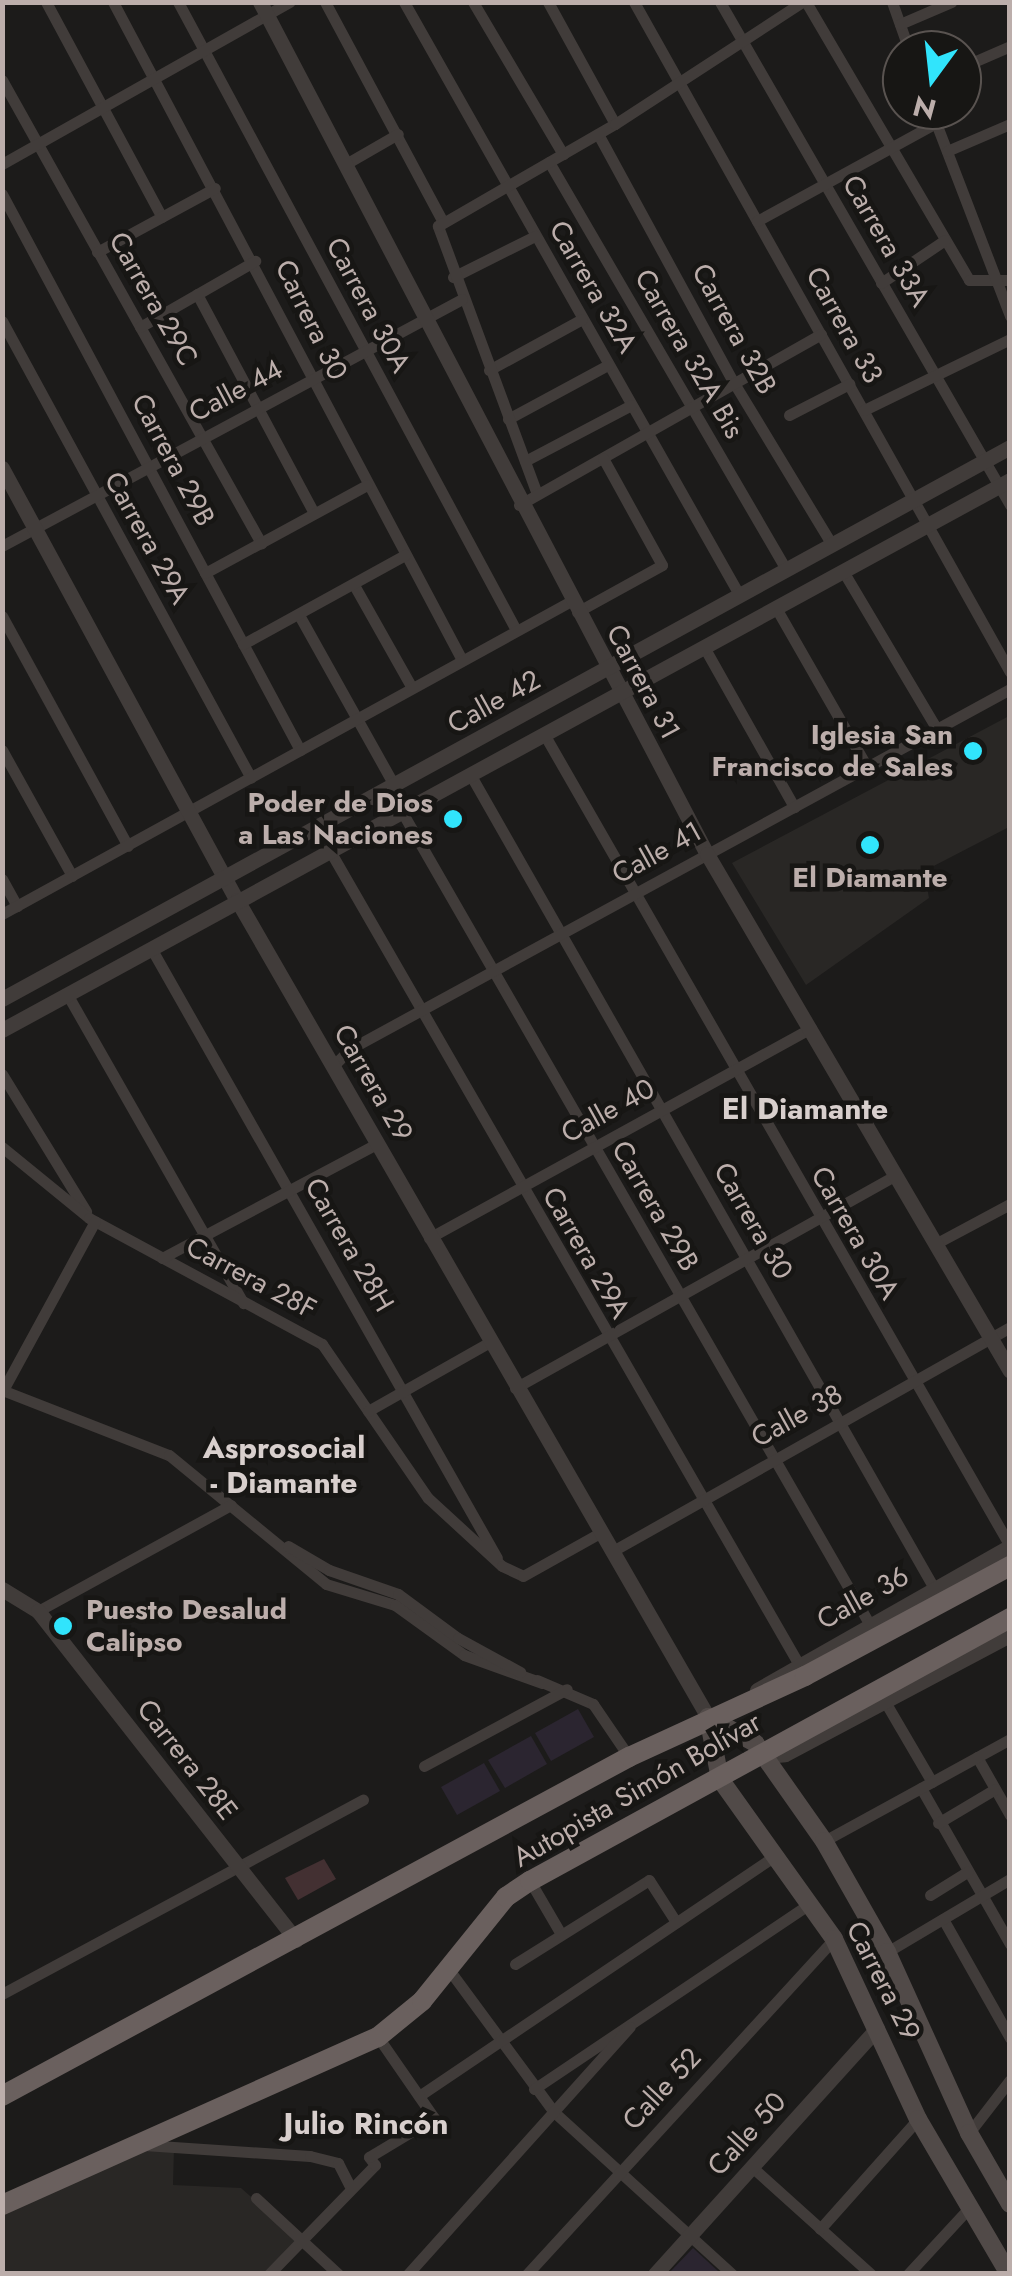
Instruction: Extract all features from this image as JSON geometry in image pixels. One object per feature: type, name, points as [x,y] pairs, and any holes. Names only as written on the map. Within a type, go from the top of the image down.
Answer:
[{"type":"highway","name":"Autopista Simón Bolívar","points":[[5,2091],[296,1940],[629,1757],[1010,1566]]},
{"type":"highway","name":"Autopista Simón Bolívar","points":[[2,2205],[130,2144],[378,2037],[422,2001],[506,1898],[530,1881],[764,1756],[827,1713],[1010,1618]]},
{"type":"main road","name":"Carrera 29","points":[[708,1717],[755,1744],[824,1842],[887,1952],[969,2132],[1007,2194]]},
{"type":"main road","name":"Carrera 29","points":[[708,1717],[720,1779],[834,1939],[918,2119],[1010,2274]]},
{"type":"street","points":[[46,2],[162,217]]},
{"type":"street","name":"Carrera 30","points":[[113,2],[255,261],[311,379],[462,660]]},
{"type":"street","name":"Carrera 30A","points":[[178,2],[516,630]]},
{"type":"street","name":"Carrera 31","points":[[260,2],[574,607],[707,854],[1010,1371]]},
{"type":"street","points":[[2,164],[268,19],[290,2]]},
{"type":"street","points":[[325,2],[398,134],[440,226],[453,276],[538,494]]},
{"type":"street","name":"Carrera 32A","points":[[404,2],[740,596]]},
{"type":"street","points":[[473,2],[563,154]]},
{"type":"street","points":[[548,2],[615,124]]},
{"type":"street","name":"Carrera 33","points":[[634,2],[1010,672]]},
{"type":"street","name":"Carrera 33A","points":[[720,2],[985,461],[1004,483],[1010,505]]},
{"type":"street","points":[[440,226],[615,124],[804,2],[969,280],[1003,282]]},
{"type":"street","points":[[892,2],[902,30]]},
{"type":"street","points":[[900,24],[951,2]]},
{"type":"street","points":[[982,59],[1010,46]]},
{"type":"street","name":"Carrera 29C","points":[[2,80],[260,543]]},
{"type":"street","points":[[947,151],[1010,124]]},
{"type":"street","points":[[757,221],[891,148],[915,130]]},
{"type":"street","points":[[939,130],[1003,282],[1010,316]]},
{"type":"street","points":[[344,165],[398,134]]},
{"type":"street","name":"Carrera 32B","points":[[598,134],[734,383],[832,544]]},
{"type":"street","name":"Carrera 32A Bis","points":[[550,162],[786,570]]},
{"type":"street","points":[[97,252],[215,188]]},
{"type":"street","name":"Carrera 29B","points":[[2,194],[300,750]]},
{"type":"street","points":[[453,276],[534,236]]},
{"type":"street","points":[[881,282],[945,240]]},
{"type":"street","points":[[140,327],[255,261]]},
{"type":"street","points":[[196,294],[314,513]]},
{"type":"street","name":"Calle 44","points":[[2,546],[462,299]]},
{"type":"street","points":[[489,370],[582,320]]},
{"type":"street","name":"Carrera 29A","points":[[2,321],[251,778]]},
{"type":"street","points":[[520,504],[821,334]]},
{"type":"street","points":[[864,410],[1010,340]]},
{"type":"street","points":[[508,418],[608,364]]},
{"type":"street","points":[[789,415],[849,384]]},
{"type":"street","points":[[525,461],[631,405]]},
{"type":"street","name":"Calle 42","points":[[2,1000],[1010,448]]},
{"type":"street","points":[[2,914],[516,630],[662,564],[603,458]]},
{"type":"street","name":"Carrera 29","points":[[2,468],[237,900],[488,1342],[708,1717]]},
{"type":"street","name":"Calle 42","points":[[2,1030],[1004,483]]},
{"type":"street","points":[[205,573],[367,484]]},
{"type":"street","points":[[243,644],[405,555]]},
{"type":"street","points":[[843,571],[937,729]]},
{"type":"street","points":[[354,585],[412,688]]},
{"type":"street","points":[[776,608],[866,767]]},
{"type":"street","points":[[300,615],[394,785]]},
{"type":"street","points":[[2,616],[128,846]]},
{"type":"street","points":[[704,647],[794,806]]},
{"type":"street","name":"Calle 41","points":[[332,1067],[350,1049],[1010,689]]},
{"type":"street","name":"Carrera 30A","points":[[544,734],[818,1219],[1010,1546]]},
{"type":"street","points":[[2,750],[7,769],[72,876]]},
{"type":"street","name":"Carrera 30","points":[[470,774],[934,1588]]},
{"type":"street","name":"Carrera 29B","points":[[402,812],[770,1459],[869,1623]]},
{"type":"street","name":"Carrera 29A","points":[[330,851],[418,1012],[701,1503],[802,1670]]},
{"type":"street","points":[[2,879],[17,906]]},
{"type":"street","name":"Carrera 28H","points":[[151,948],[502,1566]]},
{"type":"street","points":[[67,994],[243,1303]]},
{"type":"street","name":"Calle 40","points":[[429,1238],[811,1028]]},
{"type":"street","points":[[2,1074],[92,1219],[3,1390],[169,1454],[284,1543],[300,1567],[326,1584],[396,1605],[464,1655],[567,1689],[594,1704],[629,1757]]},
{"type":"street","points":[[162,1258],[376,1144]]},
{"type":"street","name":"Carrera 28F","points":[[2,1146],[92,1219],[322,1344],[428,1498],[502,1566],[523,1576],[600,1533]]},
{"type":"street","points":[[515,1388],[895,1176]]},
{"type":"street","points":[[935,1244],[1010,1204]]},
{"type":"street","name":"Calle 38","points":[[612,1552],[770,1459],[1010,1327]]},
{"type":"street","points":[[368,1411],[488,1342]]},
{"type":"street","points":[[2,1589],[38,1611],[230,1505]]},
{"type":"street","name":"Calle 36","points":[[802,1670],[869,1623],[1010,1546]]},
{"type":"street","name":"Carrera 28E","points":[[38,1611],[296,1940]]},
{"type":"street","points":[[764,1756],[785,1754],[1010,1634]]},
{"type":"street","points":[[424,1766],[567,1689]]},
{"type":"street","points":[[884,1700],[926,1785],[938,1823],[1010,1944]]},
{"type":"street","points":[[824,1842],[1010,1739]]},
{"type":"street","points":[[977,1757],[1010,1816]]},
{"type":"street","points":[[938,1823],[995,1788]]},
{"type":"street","points":[[2,1994],[363,1800]]},
{"type":"street","points":[[419,2096],[774,1856]]},
{"type":"street","points":[[930,1895],[967,1872]]},
{"type":"street","points":[[887,1952],[1010,1879]]},
{"type":"street","points":[[514,1964],[649,1880],[676,1922]]},
{"type":"street","points":[[530,1881],[561,1934]]},
{"type":"street","points":[[534,2089],[809,1904]]},
{"type":"street","points":[[943,1919],[1010,2038]]},
{"type":"street","name":"Calle 52","points":[[527,2274],[834,1939]]},
{"type":"street","points":[[447,1967],[554,2112],[732,2274]]},
{"type":"street","points":[[408,2274],[630,2026]]},
{"type":"street","name":"Calle 50","points":[[654,2274],[878,2028]]},
{"type":"street","points":[[269,2274],[349,2185],[375,2165],[369,2157],[434,2118],[378,2037]]},
{"type":"street","points":[[969,2132],[1010,2080]]},
{"type":"street","points":[[820,2228],[918,2119]]},
{"type":"street","points":[[130,2144],[310,2156],[338,2163],[349,2185]]},
{"type":"street","points":[[752,2167],[871,2274]]},
{"type":"street","points":[[256,2198],[338,2274]]},
{"type":"street","points":[[908,2274],[968,2208]]},
{"type":"shaded area","name":"El Diamante","points":[[1009,716],[1009,827],[924,871],[929,898],[806,985],[732,863]]},
{"type":"shaded area","points":[[578,1709],[594,1737],[551,1761],[535,1733]]},
{"type":"shaded area","points":[[531,1736],[547,1764],[505,1788],[488,1760]]},
{"type":"shaded area","points":[[484,1763],[500,1791],[457,1815],[441,1787]]},
{"type":"shaded area","points":[[324,1859],[336,1879],[298,1900],[285,1878]]},
{"type":"shaded area","points":[[130,2144],[174,2148],[173,2185],[241,2188],[300,2240],[269,2273],[3,2274],[3,2205]]},
{"type":"shaded area","points":[[693,2248],[719,2272],[720,2273],[669,2273]]},
{"type":"place","name":"Iglesia San Francisco de Sales","points":[[973,751]]},
{"type":"place","name":"Poder de Dios a Las Naciones","points":[[453,819]]},
{"type":"place","name":"El Diamante","points":[[870,845]]},
{"type":"place","name":"Puesto Desalud Calipso","points":[[63,1626]]},
{"type":"district","name":"El Diamante","points":[[805,1109]]},
{"type":"district","name":"Asprosocial - Diamante","points":[[284,1465]]},
{"type":"district","name":"Julio Rincón","points":[[366,2124]]}]
